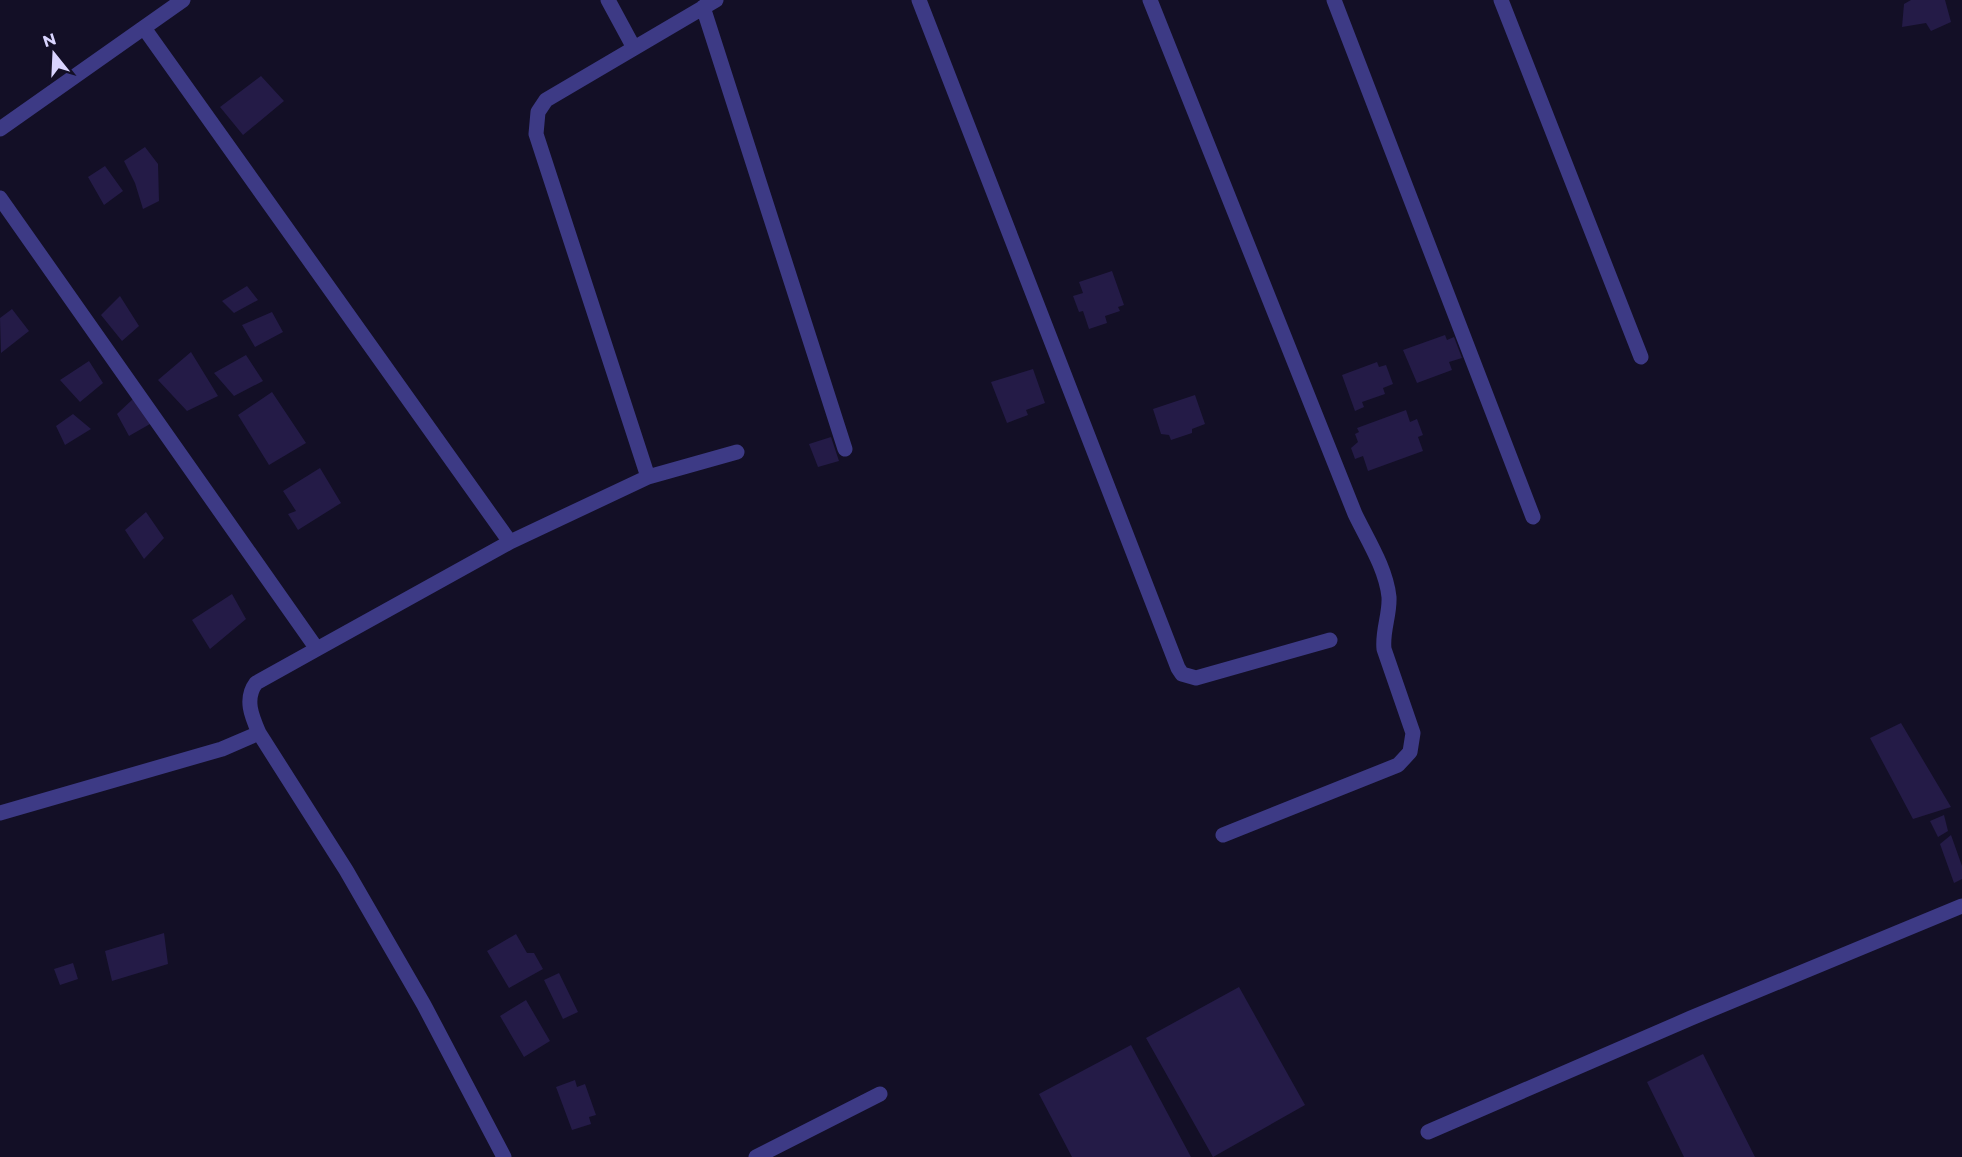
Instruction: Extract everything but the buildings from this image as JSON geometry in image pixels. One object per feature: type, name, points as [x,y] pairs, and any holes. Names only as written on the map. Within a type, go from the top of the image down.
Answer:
[{"type":"street","points":[[0,129],[183,0]]},
{"type":"street","points":[[609,0],[634,48]]},
{"type":"street","points":[[920,0],[1178,668],[1182,674],[1196,678],[1330,640]]},
{"type":"street","points":[[1150,0],[1355,514],[1384,577],[1389,597],[1382,636],[1384,648],[1413,733],[1410,752],[1398,765],[1223,835]]},
{"type":"street","points":[[1334,0],[1533,517]]},
{"type":"street","points":[[1502,0],[1641,357]]},
{"type":"street","points":[[648,477],[536,134],[538,112],[546,100],[710,4],[845,449]]},
{"type":"street","points":[[144,28],[510,542]]},
{"type":"street","points":[[0,198],[317,649]]},
{"type":"street","points":[[504,1157],[424,1005],[346,870],[259,733],[249,702],[251,690],[256,683],[510,542],[648,477],[737,452]]},
{"type":"street","points":[[0,813],[222,749],[259,733]]},
{"type":"street","points":[[1428,1132],[1691,1018],[1962,906]]},
{"type":"street","points":[[756,1157],[880,1094]]}]
